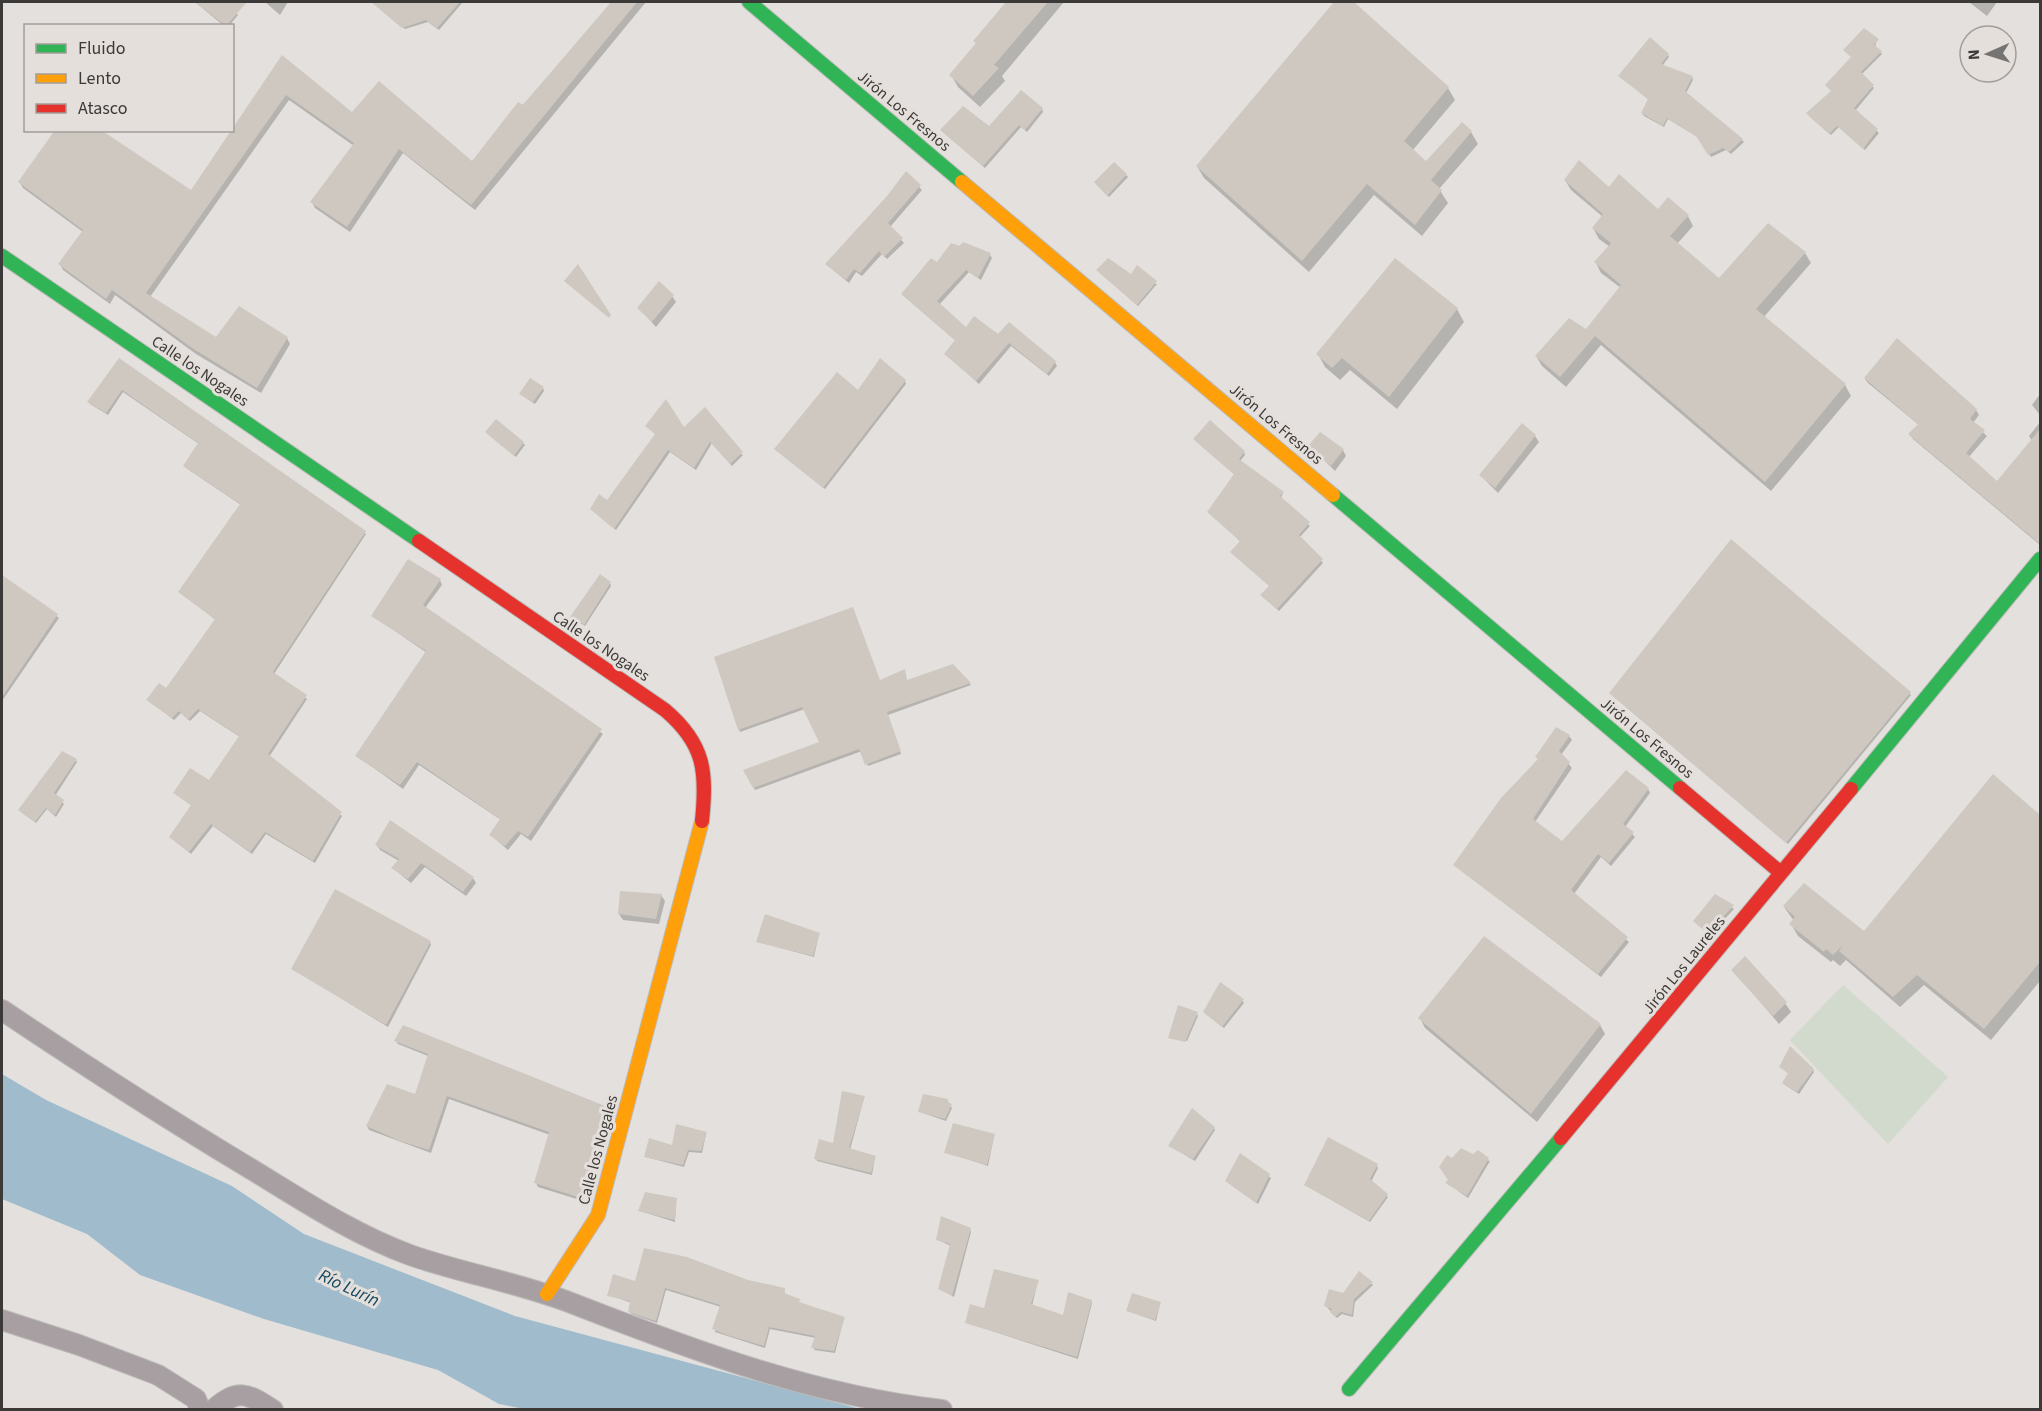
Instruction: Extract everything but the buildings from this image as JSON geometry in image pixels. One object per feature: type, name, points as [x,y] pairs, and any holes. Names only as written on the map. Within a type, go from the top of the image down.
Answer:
[{"type":"street","name":"Jirón Los Fresnos","points":[[748,2],[1781,873]]},
{"type":"street","name":"Calle los Nogales","points":[[2,256],[636,690],[687,729],[700,757],[705,785],[700,829],[598,1215],[547,1294]]},
{"type":"street","name":"Jirón Los Laureles","points":[[1349,1389],[1781,873],[2040,559]]},
{"type":"street","points":[[2,1010],[123,1092],[338,1222],[410,1255],[547,1294],[675,1343],[796,1381],[915,1407],[942,1410]]},
{"type":"street","points":[[2,1320],[79,1345],[158,1375],[196,1398],[200,1410]]},
{"type":"street","points":[[213,1410],[230,1396],[239,1394],[256,1399],[273,1410]]},
{"type":"green space","points":[[1843,985],[1948,1077],[1888,1144],[1790,1040]]},
{"type":"water","name":"Río Lurín","points":[[2,1074],[46,1100],[232,1186],[304,1234],[515,1316],[860,1409],[524,1409],[499,1404],[438,1370],[264,1319],[140,1275],[87,1234],[2,1199]]},
{"type":"traffic: fast","points":[[749,2],[962,182]]},
{"type":"traffic: fast","points":[[2,256],[419,541]]},
{"type":"traffic: fast","points":[[1333,495],[1680,788]]},
{"type":"traffic: fast","points":[[1851,789],[2040,559]]},
{"type":"traffic: fast","points":[[1349,1389],[1561,1138]]},
{"type":"traffic: slow","points":[[962,182],[1333,495]]},
{"type":"traffic: slow","points":[[547,1294],[598,1215],[702,821]]},
{"type":"traffic: jam","points":[[419,541],[665,710],[696,747],[703,773],[702,821]]},
{"type":"traffic: jam","points":[[1680,788],[1781,873]]},
{"type":"traffic: jam","points":[[1561,1138],[1851,789]]}]
